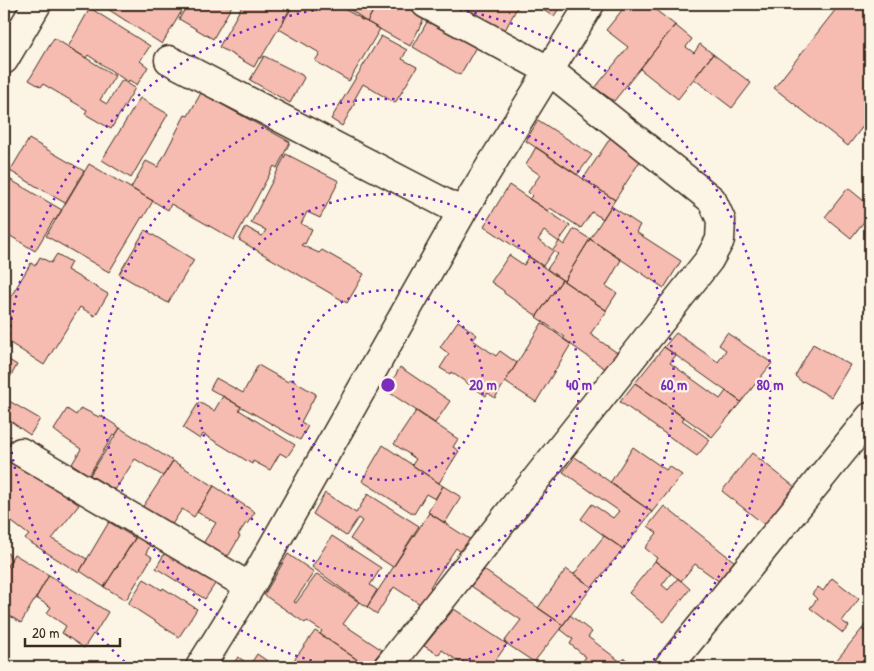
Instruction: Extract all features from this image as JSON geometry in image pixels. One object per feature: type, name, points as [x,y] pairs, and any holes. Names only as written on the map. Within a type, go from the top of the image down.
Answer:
[{"type":"street","points":[[4,60],[37,4]]},
{"type":"street","points":[[388,667],[708,260],[720,240],[721,220],[712,200],[550,71],[426,4]]},
{"type":"street","points":[[200,667],[250,587],[462,212],[590,4]]},
{"type":"street","points":[[170,60],[462,212]]},
{"type":"street","points":[[668,667],[870,417]]},
{"type":"street","points":[[21,452],[250,587]]},
{"type":"building","points":[[100,4],[186,4],[162,44]]},
{"type":"building","points":[[188,4],[233,4],[213,39],[179,19]]},
{"type":"building","points":[[243,4],[293,4],[254,67],[219,47]]},
{"type":"building","points":[[294,4],[335,4],[380,29],[349,81],[315,61],[320,53],[279,29]]},
{"type":"building","points":[[341,4],[377,4],[367,22],[360,19],[361,17]]},
{"type":"building","points":[[377,4],[416,4],[428,11],[410,46],[367,22]]},
{"type":"building","points":[[453,4],[519,4],[504,32]]},
{"type":"building","points":[[531,4],[562,4],[554,16]]},
{"type":"building","points":[[627,4],[648,4],[675,25],[614,101],[595,88],[628,47],[606,30]]},
{"type":"building","points":[[840,4],[857,4],[870,14],[870,117],[848,146],[774,88]]},
{"type":"building","points":[[90,8],[150,46],[140,61],[148,67],[137,85],[129,80],[128,82],[88,55],[86,58],[68,47]]},
{"type":"building","points":[[432,13],[480,40],[460,75],[413,47]]},
{"type":"building","points":[[675,25],[692,39],[686,47],[694,53],[700,44],[713,54],[678,99],[640,69]]},
{"type":"building","points":[[381,36],[407,50],[402,59],[417,67],[395,103],[363,84],[342,126],[331,119]]},
{"type":"building","points":[[54,38],[115,76],[100,100],[107,104],[122,80],[135,88],[111,129],[85,114],[87,110],[43,84],[41,87],[29,80]]},
{"type":"building","points":[[713,54],[751,83],[732,108],[694,79]]},
{"type":"building","points":[[264,56],[302,75],[304,78],[290,103],[250,80]]},
{"type":"building","points":[[201,93],[290,142],[277,168],[274,166],[234,240],[171,204],[168,210],[131,188],[146,161],[158,167],[185,115],[188,116]]},
{"type":"building","points":[[140,98],[168,114],[131,178],[102,160]]},
{"type":"building","points":[[538,120],[592,155],[577,175],[526,141]]},
{"type":"building","points":[[611,137],[642,158],[615,200],[583,179]]},
{"type":"building","points":[[29,139],[84,171],[65,203],[10,171]]},
{"type":"building","points":[[536,147],[615,200],[603,219],[592,212],[581,228],[550,208],[548,211],[529,199],[532,196],[528,192],[540,175],[526,165]]},
{"type":"building","points":[[286,154],[339,181],[320,218],[307,212],[301,224],[312,229],[305,244],[301,245],[319,253],[322,250],[364,274],[347,303],[239,240],[246,227],[262,236],[266,230],[251,223]]},
{"type":"building","points":[[89,164],[153,201],[109,272],[46,236]]},
{"type":"building","points":[[4,176],[62,210],[56,220],[54,219],[35,251],[4,232]]},
{"type":"building","points":[[509,185],[570,226],[559,241],[564,245],[574,229],[590,239],[564,281],[547,269],[558,254],[553,251],[543,266],[484,226]],"holes":[[[544,231],[559,242],[553,250],[538,240]]]},
{"type":"building","points":[[848,188],[870,206],[870,214],[851,238],[825,217]]},
{"type":"building","points":[[611,206],[640,225],[636,232],[681,261],[664,288],[590,239]]},
{"type":"building","points":[[145,230],[194,260],[168,303],[119,274]]},
{"type":"building","points":[[590,239],[621,260],[606,286],[617,293],[606,310],[564,281]]},
{"type":"building","points":[[57,254],[71,262],[67,270],[108,294],[95,316],[80,307],[44,365],[4,339],[4,308],[31,263],[35,266],[40,257],[51,263]]},
{"type":"building","points":[[509,255],[524,265],[529,257],[562,280],[537,316],[491,282]]},
{"type":"building","points":[[562,280],[607,311],[590,334],[619,354],[607,370],[536,317]]},
{"type":"building","points":[[458,321],[477,335],[473,340],[496,356],[500,351],[517,363],[495,398],[488,393],[486,396],[451,372],[450,374],[440,368],[449,354],[440,347]]},
{"type":"building","points":[[542,323],[571,344],[536,402],[505,382]]},
{"type":"building","points":[[676,333],[718,362],[726,350],[719,345],[727,333],[772,363],[741,402],[664,347]]},
{"type":"building","points":[[813,344],[850,365],[831,397],[802,382],[795,376]]},
{"type":"building","points":[[664,347],[676,355],[670,363],[720,399],[726,391],[741,402],[712,437],[635,383]]},
{"type":"building","points":[[4,357],[17,365],[4,388]]},
{"type":"building","points":[[258,365],[288,382],[290,379],[316,394],[301,422],[308,426],[300,440],[210,389],[216,378],[243,393]]},
{"type":"building","points":[[400,367],[450,401],[435,423],[387,391]]},
{"type":"building","points":[[635,383],[684,418],[682,420],[710,440],[697,456],[620,402]]},
{"type":"building","points":[[223,396],[241,407],[239,410],[295,445],[287,457],[280,453],[270,470],[253,461],[252,464],[203,434],[200,439],[183,428],[199,402],[214,411]]},
{"type":"building","points":[[4,398],[40,419],[30,435],[9,420],[4,428]]},
{"type":"building","points":[[81,408],[99,417],[100,415],[120,428],[115,436],[113,435],[89,475],[72,464],[81,449],[54,430],[67,409],[76,415]]},
{"type":"building","points":[[416,411],[458,439],[453,447],[459,451],[439,483],[412,465],[416,459],[394,444]]},
{"type":"building","points":[[120,428],[173,461],[163,476],[135,459],[115,490],[90,475]]},
{"type":"building","points":[[383,445],[443,486],[435,499],[426,494],[414,514],[362,481]]},
{"type":"building","points":[[13,446],[29,468],[79,505],[52,539],[87,559],[79,573],[25,539],[29,535],[4,516],[4,458]]},
{"type":"building","points":[[633,447],[666,470],[669,466],[682,475],[652,512],[610,483]]},
{"type":"building","points":[[752,453],[796,488],[766,526],[722,491]]},
{"type":"building","points":[[575,457],[652,512],[623,549],[581,519],[592,504],[613,518],[619,511],[563,472]]},
{"type":"building","points":[[173,461],[214,486],[194,517],[182,509],[171,526],[142,508]]},
{"type":"building","points":[[214,486],[255,512],[238,535],[240,536],[229,555],[220,557],[202,545],[216,523],[197,512]]},
{"type":"building","points":[[443,486],[461,497],[445,523],[428,512]]},
{"type":"building","points":[[325,493],[356,513],[368,494],[419,526],[393,567],[350,539],[362,521],[358,518],[346,536],[313,514]]},
{"type":"building","points":[[664,506],[735,562],[720,582],[695,564],[681,581],[655,561],[657,558],[645,548],[657,533],[648,526]]},
{"type":"building","points":[[429,513],[471,540],[461,552],[456,548],[430,587],[432,589],[420,604],[394,587],[377,614],[367,607]]},
{"type":"building","points":[[109,522],[135,538],[104,587],[80,571]]},
{"type":"building","points":[[142,528],[155,537],[146,553],[152,557],[126,600],[104,587]]},
{"type":"building","points":[[332,536],[381,568],[370,585],[377,590],[367,607],[312,567]]},
{"type":"building","points":[[604,536],[623,549],[592,587],[574,574]]},
{"type":"building","points":[[169,546],[219,578],[205,599],[156,568]]},
{"type":"building","points":[[4,551],[12,559],[4,572]]},
{"type":"building","points":[[14,554],[49,575],[21,623],[4,612],[4,572]]},
{"type":"building","points":[[288,554],[314,572],[294,602],[296,603],[317,574],[359,602],[343,624],[382,650],[368,667],[321,635],[322,631],[307,621],[305,623],[264,595]]},
{"type":"building","points":[[655,561],[671,573],[662,585],[668,590],[678,578],[690,589],[664,622],[629,593]]},
{"type":"building","points":[[566,569],[592,587],[563,625],[538,608]]},
{"type":"building","points":[[484,570],[563,625],[534,662],[504,642],[521,620],[471,586]]},
{"type":"building","points":[[49,575],[108,612],[84,648],[62,633],[66,626],[47,613],[51,607],[36,598]]},
{"type":"building","points":[[832,578],[859,599],[842,621],[849,626],[843,633],[810,608],[817,599],[812,594],[818,587],[823,591]]},
{"type":"building","points":[[144,579],[162,590],[163,588],[197,609],[179,637],[128,604]]},
{"type":"building","points":[[454,609],[507,644],[491,667],[464,667],[442,650],[439,655],[424,646]]},
{"type":"building","points":[[570,615],[592,632],[588,637],[621,662],[624,658],[637,667],[578,667],[586,657],[570,644],[573,639],[560,629]]},
{"type":"building","points":[[870,619],[870,635],[862,629]]},
{"type":"building","points":[[862,629],[870,635],[870,667],[831,667]]},
{"type":"building","points":[[315,631],[368,667],[289,667]]},
{"type":"building","points":[[257,654],[276,667],[231,667],[238,657],[250,665]]}]
